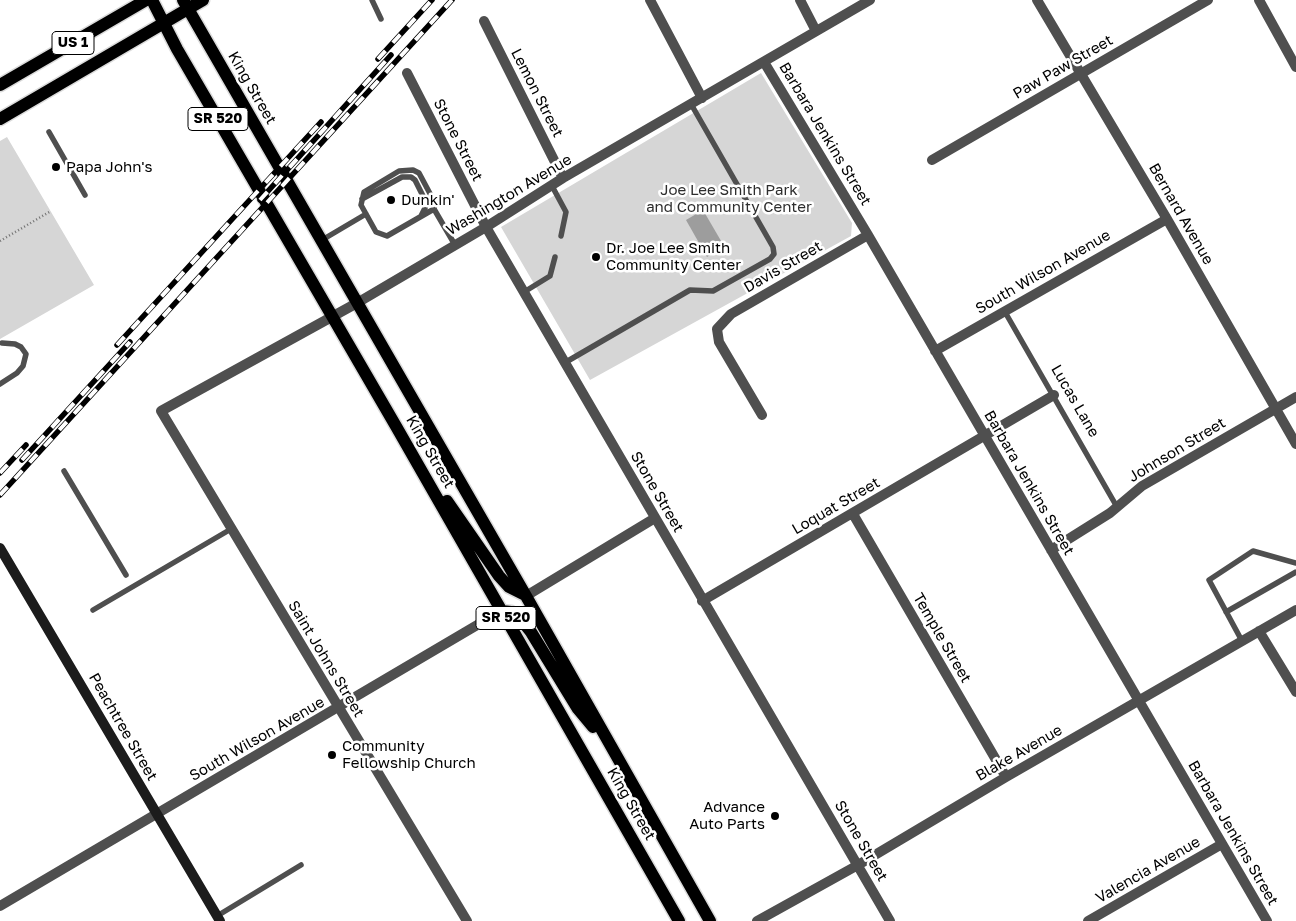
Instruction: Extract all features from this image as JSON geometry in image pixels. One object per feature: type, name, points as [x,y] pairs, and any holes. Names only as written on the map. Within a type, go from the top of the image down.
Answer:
[{"type":"main road","name":"US 1","points":[[0,85],[146,0]]},
{"type":"main road","name":"King Street","points":[[152,0],[164,24],[679,921]]},
{"type":"main road","name":"US 1","points":[[0,120],[164,24],[186,4],[203,0]]},
{"type":"main road","name":"King Street","points":[[186,4],[710,921]]},
{"type":"main road","points":[[425,476],[462,521],[499,576],[509,587],[526,596]]},
{"type":"main road","points":[[501,611],[511,612],[520,617],[578,709],[608,741]]},
{"type":"street","points":[[650,0],[702,98]]},
{"type":"street","points":[[800,0],[816,31]]},
{"type":"street","name":"Washington Avenue","points":[[160,411],[357,303],[486,227],[563,178],[870,0]]},
{"type":"street","name":"Bernard Avenue","points":[[1037,0],[1167,219],[1296,444]]},
{"type":"street","name":"Paw Paw Street","points":[[932,160],[1208,0]]},
{"type":"street","points":[[1259,0],[1296,67]]},
{"type":"street","name":"Lemon Street","points":[[484,21],[563,178]]},
{"type":"street","name":"Barbara Jenkins Street","points":[[764,62],[868,235],[1267,921]]},
{"type":"street","name":"Stone Street","points":[[407,73],[486,227],[890,921]]},
{"type":"street","name":"South Wilson Avenue","points":[[935,352],[1167,219]]},
{"type":"street","name":"Davis Street","points":[[762,416],[719,342],[717,330],[731,314],[868,235]]},
{"type":"street","name":"Loquat Street","points":[[702,601],[1054,395]]},
{"type":"street","name":"Johnson Street","points":[[1051,550],[1117,507],[1142,486],[1296,398]]},
{"type":"street","name":"Saint Johns Street","points":[[160,411],[467,921]]},
{"type":"street","name":"Temple Street","points":[[853,514],[1006,777]]},
{"type":"street","points":[[526,596],[655,518]]},
{"type":"street","name":"Peachtree Street","points":[[0,548],[156,815],[219,918]]},
{"type":"street","name":"Blake Avenue","points":[[757,921],[858,865],[1006,777],[1296,610]]},
{"type":"street","name":"South Wilson Avenue","points":[[0,906],[501,611]]},
{"type":"street","points":[[1259,631],[1296,692]]},
{"type":"street","name":"Valencia Avenue","points":[[1088,921],[1222,844]]},
{"type":"lane","points":[[372,0],[381,19]]},
{"type":"lane","points":[[566,362],[690,290],[713,291],[770,259],[774,254],[773,247],[691,104]]},
{"type":"lane","points":[[49,132],[85,196]]},
{"type":"lane","points":[[434,209],[387,236],[376,232],[361,204],[364,192],[399,171],[413,170],[419,173],[435,202],[434,209],[455,245]]},
{"type":"lane","points":[[362,199],[402,177],[411,177],[415,180],[426,202],[420,217]]},
{"type":"lane","points":[[552,186],[566,212],[561,236]]},
{"type":"lane","points":[[322,240],[366,214]]},
{"type":"lane","points":[[524,292],[550,276],[555,257]]},
{"type":"lane","name":"Lucas Lane","points":[[1005,312],[1117,507]]},
{"type":"lane","points":[[0,384],[17,373],[23,366],[26,354],[21,347],[15,344],[2,343]]},
{"type":"lane","points":[[64,471],[126,575]]},
{"type":"lane","points":[[93,610],[231,529]]},
{"type":"lane","points":[[1242,641],[1209,580],[1253,551],[1296,563]]},
{"type":"lane","points":[[1226,612],[1296,572]]},
{"type":"lane","points":[[219,918],[301,865]]},
{"type":"path","points":[[0,241],[51,211]]},
{"type":"green space","name":"Joe Lee Smith Park and Community Center","points":[[761,73],[852,223],[851,236],[590,380],[501,227]]},
{"type":"green space","points":[[7,137],[94,285],[0,339],[0,141]]},
{"type":"shaded area","points":[[703,210],[724,246],[707,257],[686,220]]},
{"type":"railway","points":[[378,59],[432,0]]},
{"type":"railway","points":[[0,495],[452,0]]},
{"type":"railway","points":[[260,200],[391,55]]},
{"type":"railway","points":[[117,345],[321,122]]},
{"type":"railway","points":[[22,460],[130,342]]},
{"type":"railway","points":[[0,473],[26,445]]},
{"type":"place","name":"Papa John's","points":[[56,167]]},
{"type":"place","name":"Dunkin'","points":[[391,200]]},
{"type":"place","name":"Dr. Joe Lee Smith Community Center","points":[[596,257]]},
{"type":"place","name":"Community Fellowship Church","points":[[332,755]]},
{"type":"place","name":"Advance Auto Parts","points":[[775,816]]}]
